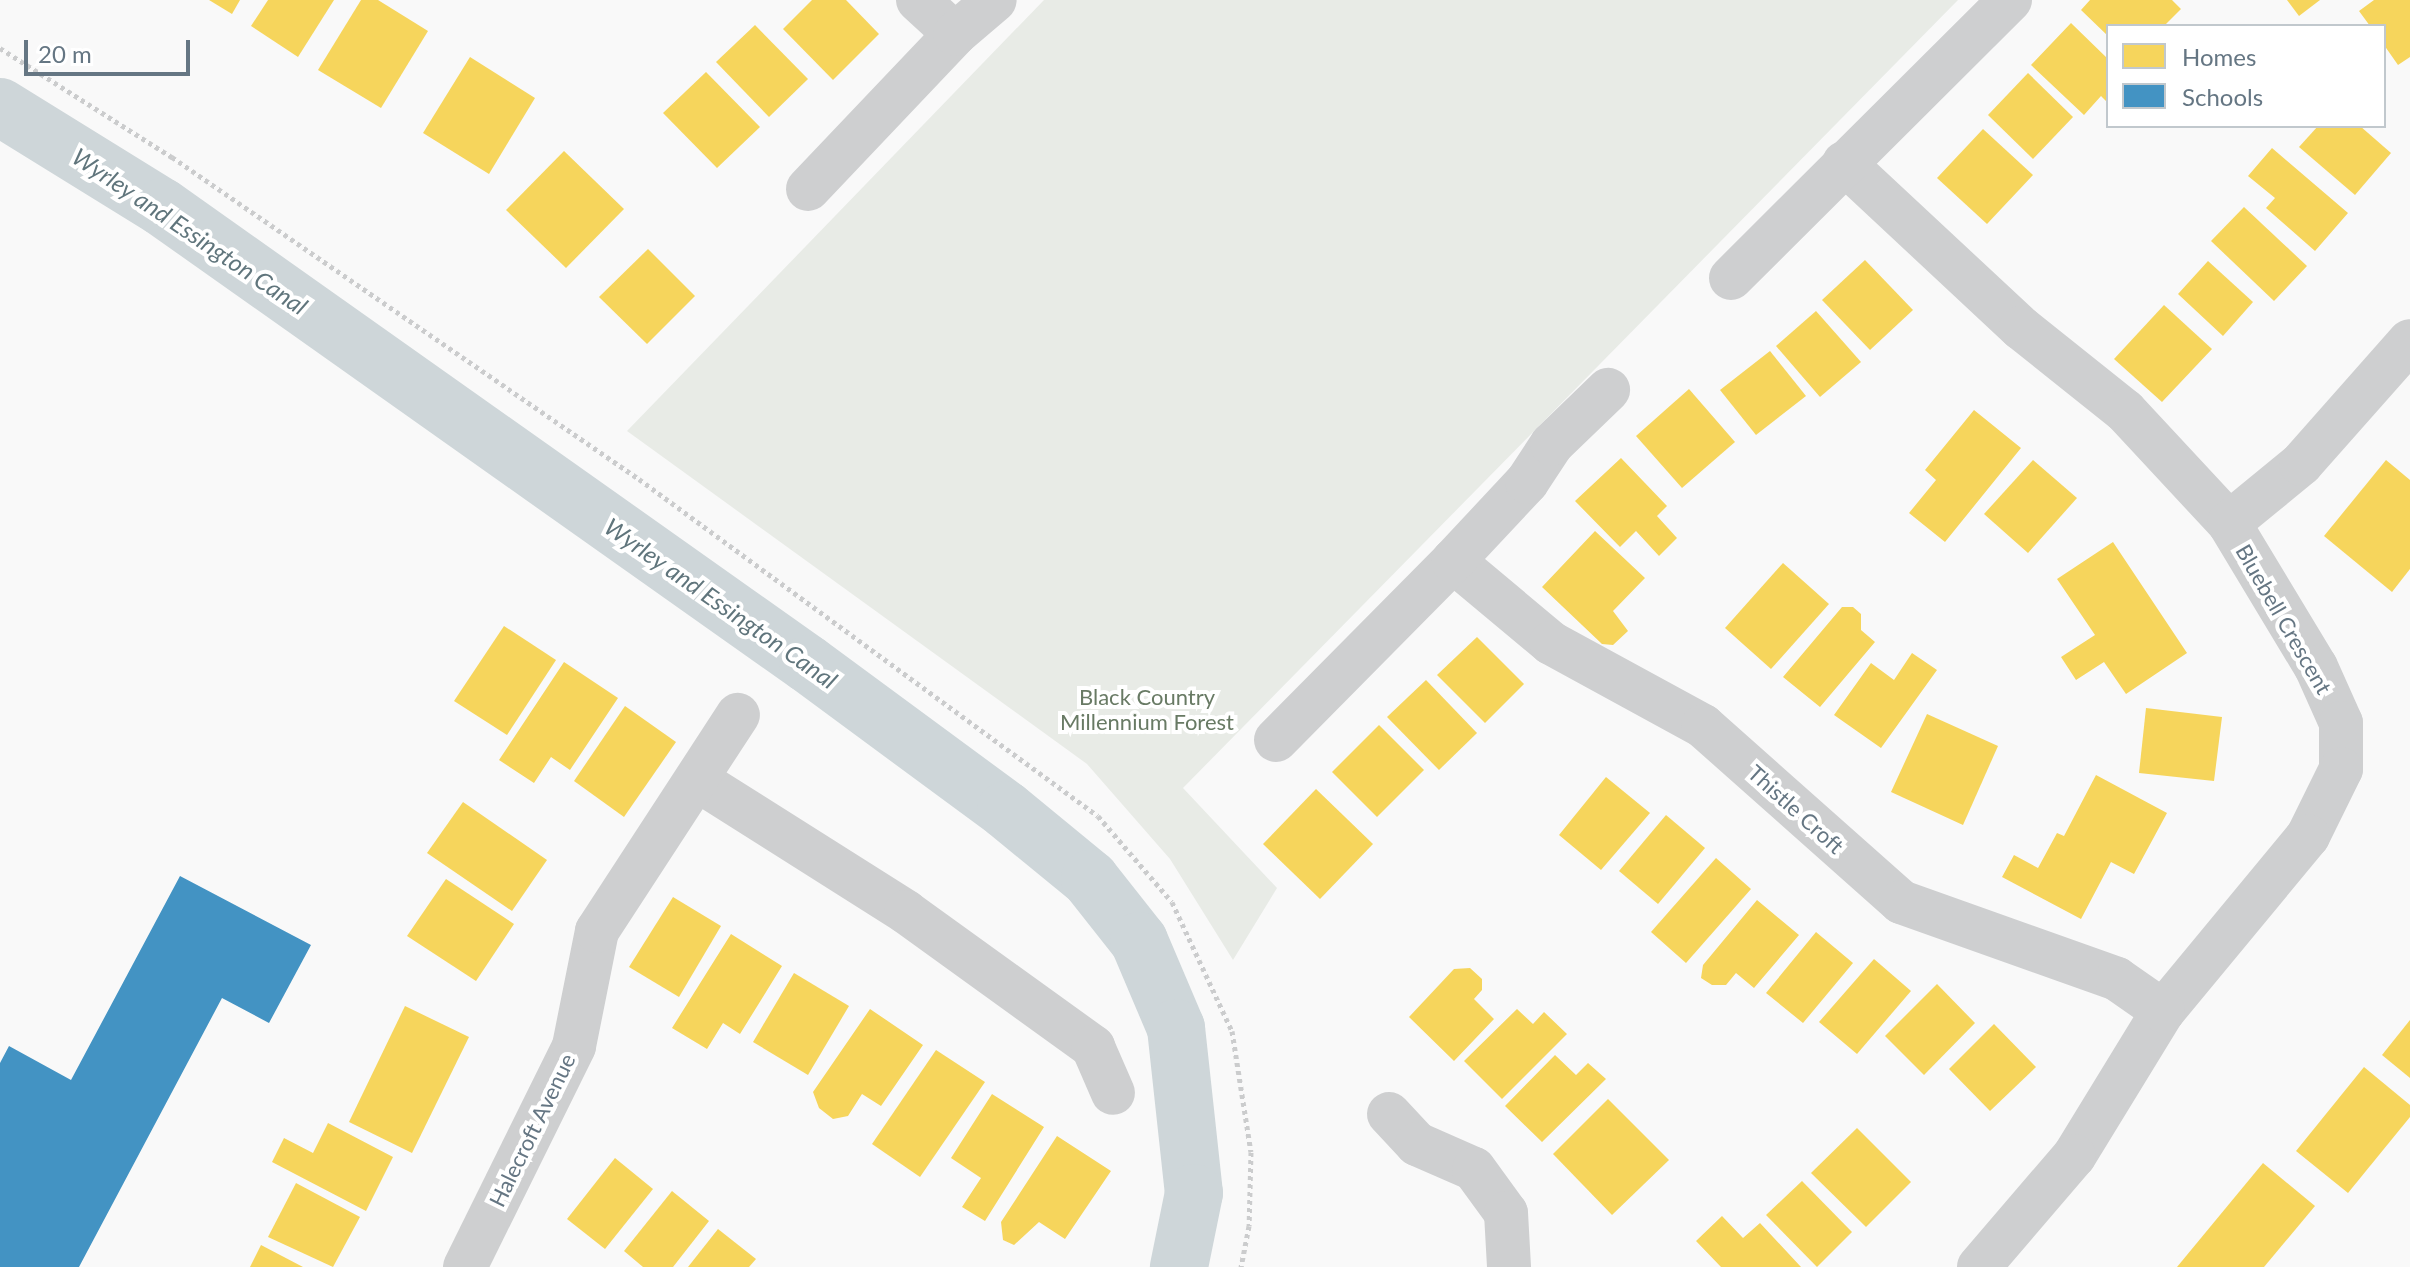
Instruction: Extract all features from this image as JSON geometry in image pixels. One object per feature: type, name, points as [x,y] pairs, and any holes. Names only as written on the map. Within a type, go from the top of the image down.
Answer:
[{"type":"street","points":[[918,0],[955,34]]},
{"type":"street","points":[[808,189],[955,34],[995,0]]},
{"type":"street","points":[[1731,278],[2010,0]]},
{"type":"street","name":"Bluebell Crescent","points":[[1844,163],[2021,328],[2125,411],[2229,523],[2316,667],[2341,723],[2341,769],[2308,836],[2163,1011],[2074,1156],[1979,1267]]},
{"type":"street","points":[[2229,523],[2301,464],[2410,341]]},
{"type":"street","points":[[1276,740],[1453,561],[1527,482],[1552,444],[1608,390]]},
{"type":"street","name":"Thistle Croft","points":[[1453,561],[1551,643],[1703,726],[1901,902],[2117,979],[2163,1011]]},
{"type":"street","name":"Halecroft Avenue","points":[[465,1267],[574,1046],[597,931],[699,781],[738,715]]},
{"type":"street","points":[[699,781],[906,912],[1093,1047],[1113,1093]]},
{"type":"street","points":[[1389,1114],[1417,1144],[1474,1169],[1506,1213],[1509,1267]]},
{"type":"path","points":[[0,48],[172,157],[626,470],[1098,816],[1172,902],[1232,1031],[1251,1152],[1249,1226],[1241,1267]]},
{"type":"green space","name":"Black Country Millennium Forest","points":[[1044,0],[1958,0],[1183,788],[1277,888],[1233,960],[1170,859],[1087,764],[627,431]]},
{"type":"building: Homes","points":[[209,0],[240,0],[232,14]]},
{"type":"building: Homes","points":[[268,0],[334,0],[298,57],[251,26]]},
{"type":"building: Homes","points":[[361,0],[378,0],[428,31],[381,108],[318,70]]},
{"type":"building: Homes","points":[[812,0],[846,0],[879,34],[833,80],[783,29]]},
{"type":"building: Homes","points":[[2090,0],[2172,0],[2181,9],[2166,24],[2106,24],[2106,34],[2081,10]]},
{"type":"building: Homes","points":[[2287,0],[2320,0],[2299,16]]},
{"type":"building: Homes","points":[[2374,0],[2410,0],[2410,57],[2398,65],[2386,48],[2386,24],[2369,24],[2359,11]]},
{"type":"building: Homes","points":[[2071,23],[2106,57],[2106,101],[2101,96],[2084,115],[2031,65]]},
{"type":"building: Homes","points":[[755,25],[808,79],[769,117],[716,62]]},
{"type":"building: Homes","points":[[470,57],[535,98],[489,174],[423,133]]},
{"type":"building: Homes","points":[[706,72],[760,127],[717,168],[663,113]]},
{"type":"building: Homes","points":[[2028,73],[2073,117],[2033,159],[1988,115]]},
{"type":"building: Homes","points":[[2316,128],[2362,128],[2391,153],[2355,195],[2299,147]]},
{"type":"building: Homes","points":[[1983,129],[2033,175],[1987,224],[1937,178]]},
{"type":"building: Homes","points":[[2272,148],[2348,213],[2315,251],[2266,208],[2275,198],[2248,176]]},
{"type":"building: Homes","points":[[564,151],[624,209],[566,268],[506,210]]},
{"type":"building: Homes","points":[[2244,207],[2307,266],[2274,301],[2211,241]]},
{"type":"building: Homes","points":[[648,249],[695,296],[647,344],[599,297]]},
{"type":"building: Homes","points":[[1865,260],[1913,310],[1870,350],[1822,300]]},
{"type":"building: Homes","points":[[2208,261],[2253,302],[2223,336],[2178,294]]},
{"type":"building: Homes","points":[[2164,305],[2212,349],[2162,402],[2114,359]]},
{"type":"building: Homes","points":[[1816,311],[1861,362],[1820,397],[1776,346]]},
{"type":"building: Homes","points":[[1770,351],[1806,396],[1756,435],[1720,390]]},
{"type":"building: Homes","points":[[1689,389],[1735,442],[1682,488],[1636,436]]},
{"type":"building: Homes","points":[[1974,410],[2021,448],[1945,542],[1909,513],[1936,480],[1925,470]]},
{"type":"building: Homes","points":[[1621,458],[1667,506],[1657,516],[1677,538],[1659,556],[1636,531],[1620,547],[1575,501]]},
{"type":"building: Homes","points":[[2033,460],[2077,498],[2028,553],[1984,514]]},
{"type":"building: Homes","points":[[2386,460],[2410,480],[2410,569],[2392,592],[2324,536]]},
{"type":"building: Homes","points":[[1595,531],[1645,578],[1613,611],[1628,631],[1613,645],[1602,644],[1542,587]]},
{"type":"building: Homes","points":[[2113,542],[2187,653],[2126,694],[2104,662],[2076,680],[2061,657],[2095,635],[2057,579]]},
{"type":"building: Homes","points":[[1783,563],[1829,604],[1771,669],[1725,628]]},
{"type":"building: Homes","points":[[1842,607],[1853,607],[1861,614],[1861,630],[1875,642],[1820,707],[1783,677]]},
{"type":"building: Homes","points":[[504,626],[556,660],[507,735],[454,701]]},
{"type":"building: Homes","points":[[1477,637],[1524,684],[1485,723],[1437,675]]},
{"type":"building: Homes","points":[[1912,653],[1937,670],[1881,748],[1834,715],[1871,663],[1894,680]]},
{"type":"building: Homes","points":[[564,662],[618,698],[570,770],[551,757],[534,783],[499,760]]},
{"type":"building: Homes","points":[[1426,680],[1477,733],[1439,770],[1387,717]]},
{"type":"building: Homes","points":[[625,706],[676,742],[624,817],[574,781]]},
{"type":"building: Homes","points":[[2146,708],[2222,717],[2214,781],[2139,773]]},
{"type":"building: Homes","points":[[1927,714],[1998,746],[1963,825],[1891,792]]},
{"type":"building: Homes","points":[[1379,725],[1424,770],[1377,817],[1332,772]]},
{"type":"building: Homes","points":[[2096,775],[2167,813],[2134,874],[2111,862],[2081,919],[2002,877],[2014,855],[2038,868],[2057,833],[2064,836]]},
{"type":"building: Homes","points":[[1606,777],[1650,813],[1601,870],[1559,835]]},
{"type":"building: Homes","points":[[1316,789],[1373,844],[1320,899],[1263,844]]},
{"type":"building: Homes","points":[[463,802],[547,860],[512,911],[427,853]]},
{"type":"building: Homes","points":[[1666,815],[1705,848],[1658,904],[1619,871]]},
{"type":"building: Homes","points":[[1716,858],[1751,889],[1686,963],[1651,932]]},
{"type":"building: Homes","points":[[446,879],[514,924],[476,981],[407,936]]},
{"type":"building: Homes","points":[[673,897],[721,926],[679,997],[629,967]]},
{"type":"building: Homes","points":[[1757,900],[1799,935],[1754,988],[1736,973],[1726,985],[1712,985],[1701,978],[1703,965]]},
{"type":"building: Homes","points":[[1816,932],[1853,963],[1803,1023],[1766,993]]},
{"type":"building: Homes","points":[[731,934],[782,966],[740,1034],[723,1023],[707,1049],[672,1028]]},
{"type":"building: Homes","points":[[1874,959],[1911,991],[1857,1054],[1819,1022]]},
{"type":"building: Homes","points":[[1470,968],[1482,979],[1482,990],[1474,999],[1494,1019],[1454,1061],[1409,1017],[1454,969]]},
{"type":"building: Homes","points":[[794,973],[849,1006],[808,1075],[753,1042]]},
{"type":"building: Homes","points":[[1937,984],[1975,1023],[1924,1075],[1885,1036]]},
{"type":"building: Homes","points":[[405,1006],[469,1037],[412,1153],[349,1122]]},
{"type":"building: Homes","points":[[870,1009],[923,1045],[881,1106],[862,1094],[848,1116],[833,1119],[819,1108],[813,1092]]},
{"type":"building: Homes","points":[[1517,1009],[1533,1024],[1544,1012],[1567,1034],[1502,1099],[1464,1061]]},
{"type":"building: Homes","points":[[2410,1020],[2410,1078],[2382,1055]]},
{"type":"building: Homes","points":[[1994,1024],[2036,1067],[1990,1111],[1949,1069]]},
{"type":"building: Homes","points":[[936,1050],[985,1082],[920,1177],[872,1144]]},
{"type":"building: Homes","points":[[1555,1055],[1576,1075],[1588,1063],[1606,1079],[1542,1142],[1505,1106]]},
{"type":"building: Homes","points":[[2364,1067],[2410,1105],[2410,1117],[2348,1193],[2296,1151]]},
{"type":"building: Homes","points":[[992,1094],[1044,1127],[985,1221],[962,1207],[981,1178],[951,1158]]},
{"type":"building: Homes","points":[[1608,1099],[1669,1160],[1612,1215],[1553,1154]]},
{"type":"building: Homes","points":[[328,1123],[393,1157],[366,1211],[272,1162],[284,1138],[313,1153]]},
{"type":"building: Homes","points":[[1857,1128],[1911,1182],[1866,1227],[1811,1173]]},
{"type":"building: Homes","points":[[1057,1136],[1111,1171],[1065,1239],[1039,1222],[1014,1245],[1003,1240],[1001,1222]]},
{"type":"building: Homes","points":[[615,1158],[653,1189],[605,1249],[567,1219]]},
{"type":"building: Homes","points":[[2263,1163],[2315,1206],[2264,1267],[2177,1267]]},
{"type":"building: Homes","points":[[1802,1181],[1852,1232],[1817,1267],[1766,1215]]},
{"type":"building: Homes","points":[[296,1183],[360,1217],[333,1267],[268,1237]]},
{"type":"building: Homes","points":[[672,1191],[709,1221],[673,1267],[643,1267],[624,1251]]},
{"type":"building: Homes","points":[[1722,1216],[1743,1238],[1760,1223],[1801,1267],[1721,1267],[1696,1241]]},
{"type":"building: Homes","points":[[718,1229],[756,1259],[749,1267],[688,1267]]},
{"type":"building: Homes","points":[[261,1245],[303,1267],[250,1267]]},
{"type":"building: Schools","points":[[180,876],[311,945],[269,1023],[222,998],[79,1267],[0,1267],[0,1063],[9,1046],[71,1080]]},
{"type":"waterway","name":"Wyrley and Essington Canal","points":[[0,107],[162,207],[808,664],[1006,810],[1090,879],[1139,941],[1176,1028],[1194,1193],[1179,1267]]}]
